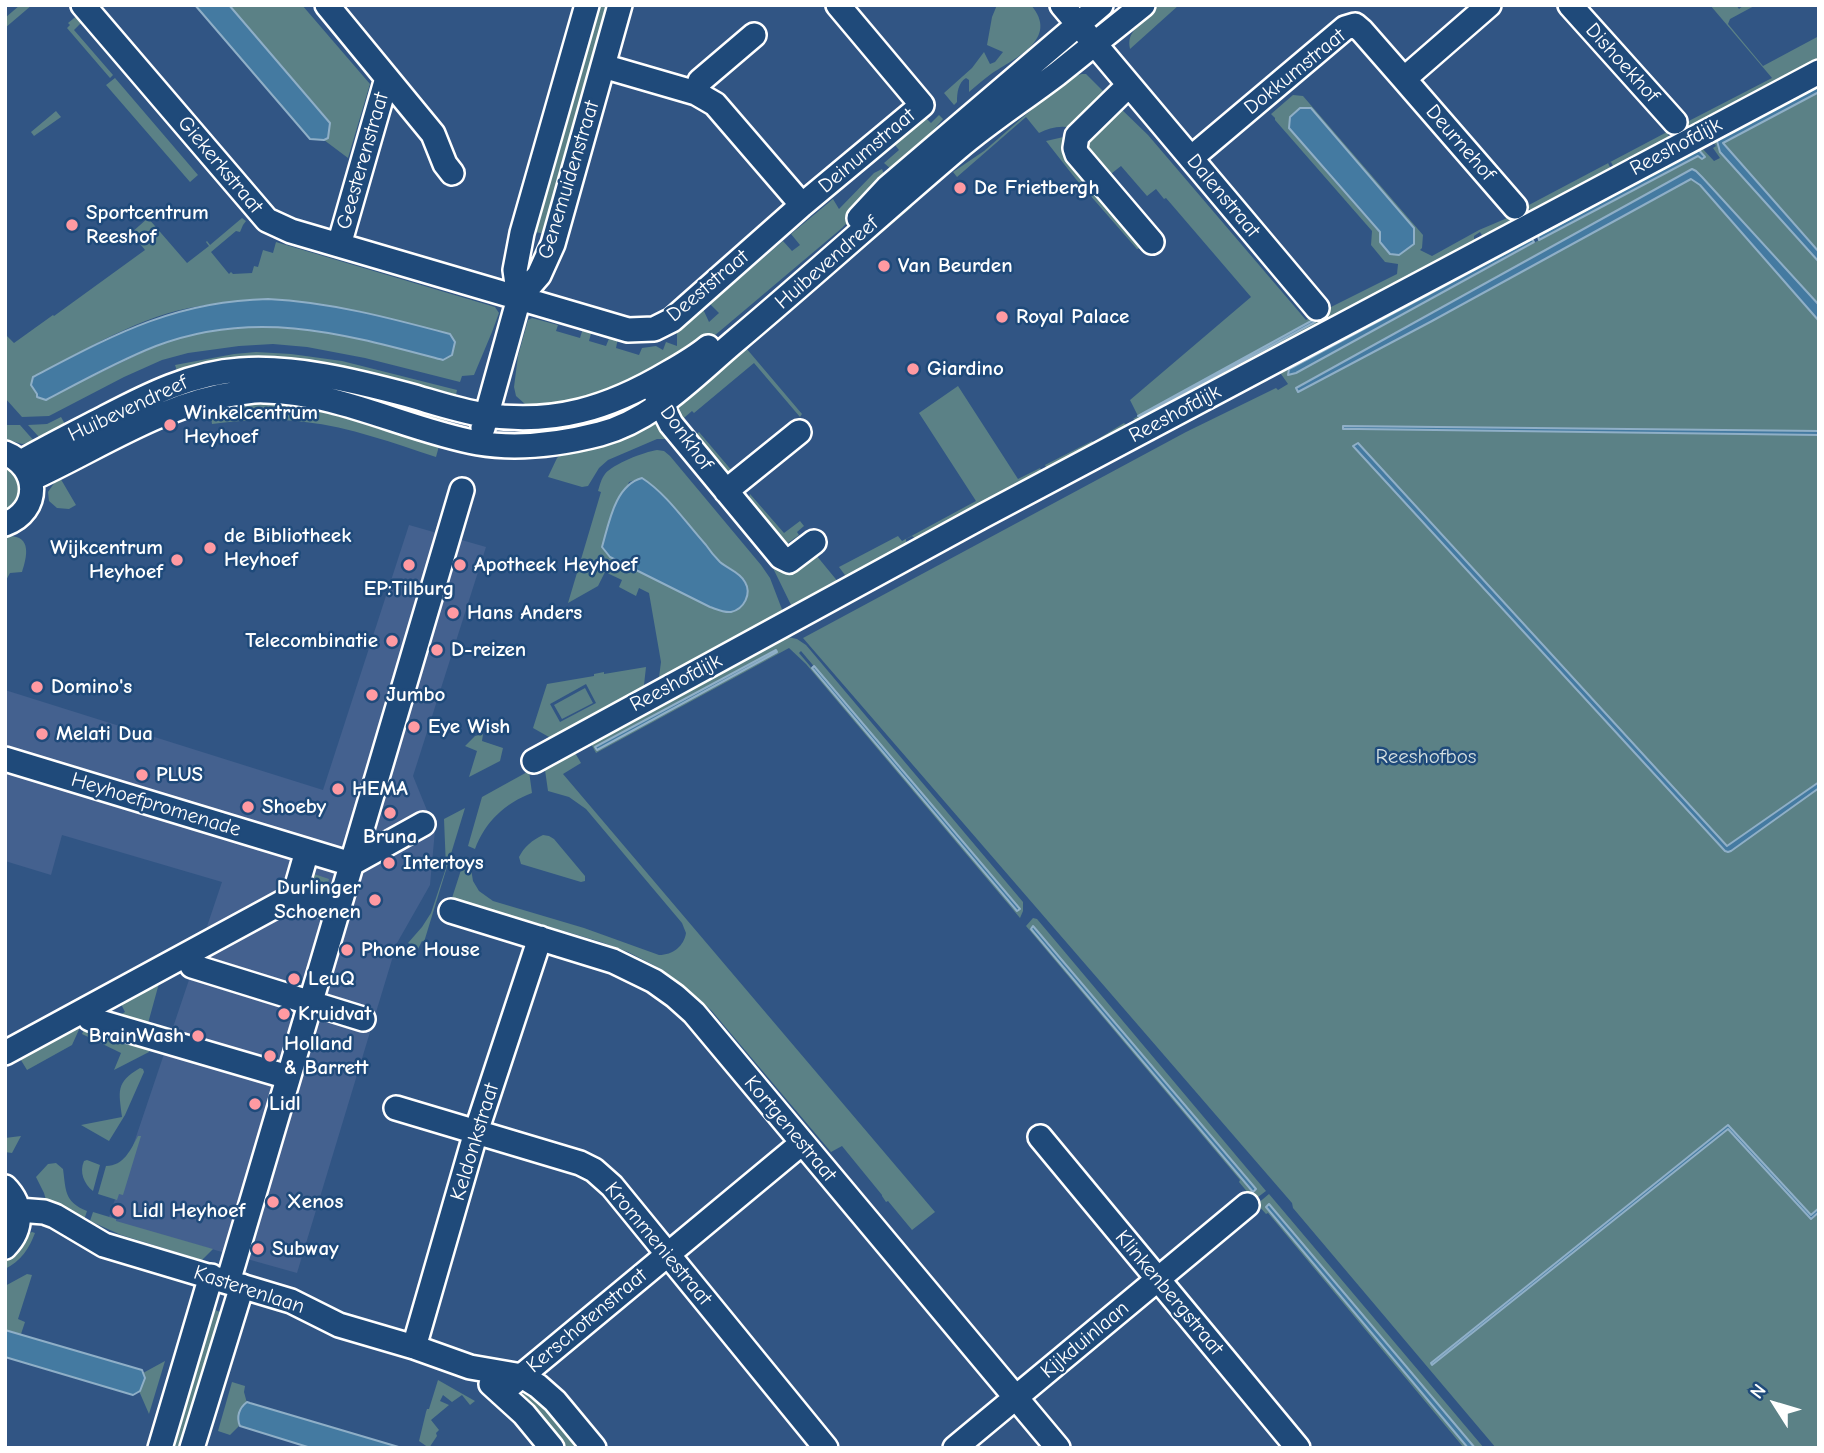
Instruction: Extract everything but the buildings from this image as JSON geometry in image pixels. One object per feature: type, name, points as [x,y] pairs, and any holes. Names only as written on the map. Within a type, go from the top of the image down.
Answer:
[{"type":"street","name":"Giekerkstraat","points":[[83,5],[267,220],[291,232],[519,298]]},
{"type":"street","name":"Geesterenstraat","points":[[327,5],[433,134],[445,164],[452,173]]},
{"type":"street","name":"Genemuidenstraat","points":[[519,298],[515,270],[522,233],[587,5]]},
{"type":"street","name":"Genemuidenstraat","points":[[519,298],[539,275],[553,244],[620,5]]},
{"type":"street","name":"Deinumstraat","points":[[603,65],[696,93],[715,104],[802,205],[922,106],[838,5]]},
{"type":"street","name":"Dalenstraat","points":[[1062,5],[1317,308]]},
{"type":"street","name":"Huibevendreef","points":[[19,465],[200,400],[261,390],[314,397],[479,443],[508,446],[539,445],[590,436],[632,421],[656,394],[699,355],[838,238],[887,188],[1101,5]]},
{"type":"street","name":"Huibevendreef","points":[[19,465],[106,417],[166,388],[190,379],[238,370],[265,369],[318,375],[383,388],[486,415],[538,418],[595,409],[656,394],[753,327],[973,135],[1143,5]]},
{"type":"street","points":[[1404,79],[1489,5]]},
{"type":"street","name":"Dishoekhof","points":[[1570,5],[1675,122]]},
{"type":"street","name":"Dokkumstraat","points":[[1191,158],[1345,28],[1355,25],[1362,31],[1404,79]]},
{"type":"street","points":[[696,93],[700,81],[754,35]]},
{"type":"street","name":"Reeshofdijk","points":[[534,761],[992,512],[1819,72]]},
{"type":"street","name":"Geesterenstraat","points":[[339,245],[387,78]]},
{"type":"street","name":"Deurnehof","points":[[1404,79],[1516,207]]},
{"type":"street","points":[[1129,85],[1077,136],[1075,148],[1077,154],[1152,242]]},
{"type":"street","name":"Deeststraat","points":[[519,298],[628,330],[654,329],[672,320],[802,205]]},
{"type":"street","points":[[522,233],[553,244]]},
{"type":"street","points":[[479,443],[519,298]]},
{"type":"street","name":"Donkhof","points":[[656,394],[671,424],[781,557],[789,561],[814,542]]},
{"type":"street","name":"Donkhof","points":[[726,491],[799,432]]},
{"type":"street","points":[[5,524],[18,518],[32,495],[19,465]]},
{"type":"street","points":[[192,1448],[227,1281],[462,490]]},
{"type":"street","name":"Heyhoefpromenade","points":[[5,759],[351,864]]},
{"type":"street","points":[[351,864],[423,824]]},
{"type":"street","points":[[5,1053],[85,1010],[195,957],[294,896],[307,851]]},
{"type":"street","points":[[294,896],[337,910]]},
{"type":"street","name":"Kortgenestraat","points":[[451,911],[613,961],[654,981],[675,996],[694,1013],[1058,1448]]},
{"type":"street","name":"Keldonkstraat","points":[[414,1347],[476,1132],[540,938]]},
{"type":"street","points":[[195,957],[310,1002],[363,1018]]},
{"type":"street","points":[[85,1010],[90,1019],[288,1077]]},
{"type":"street","name":"Krommeniestraat","points":[[396,1108],[594,1170],[612,1186],[826,1448]]},
{"type":"street","name":"Klinkenbergstraat","points":[[1040,1138],[1298,1448]]},
{"type":"street","name":"Kerschotenstraat","points":[[502,1393],[802,1143]]},
{"type":"street","points":[[5,1187],[14,1197],[14,1229]]},
{"type":"street","name":"Kijkduinlaan","points":[[955,1448],[1247,1205]]},
{"type":"street","name":"Kasterenlaan","points":[[14,1229],[69,1226],[104,1245],[291,1301],[339,1325],[470,1367],[522,1376],[555,1401],[594,1448]]},
{"type":"street","points":[[160,1448],[227,1281]]},
{"type":"street","name":"Kasterenlaan","points":[[470,1367],[524,1414],[552,1448]]},
{"type":"shaded area","points":[[195,5],[229,5],[330,123],[328,138],[310,139]]},
{"type":"shaded area","points":[[1819,84],[1819,92],[1723,143],[1819,252],[1819,262],[1720,152],[1717,141]]},
{"type":"shaded area","points":[[1300,108],[1311,108],[1414,228],[1414,244],[1399,255],[1390,254],[1380,242],[1380,232],[1289,128],[1290,117]]},
{"type":"shaded area","points":[[1698,149],[1705,157],[1702,159],[1698,156],[1539,240],[1538,236]]},
{"type":"shaded area","points":[[1692,169],[1819,305],[1819,321],[1700,185],[1691,179],[1298,392],[1296,388]]},
{"type":"shaded area","points":[[1532,239],[1534,242],[1288,375],[1289,369]]},
{"type":"shaded area","points":[[268,299],[337,307],[450,334],[455,342],[452,355],[443,360],[335,334],[300,329],[229,328],[156,346],[46,400],[37,397],[31,385],[33,377],[90,347],[145,323],[203,306]]},
{"type":"shaded area","points":[[1313,320],[1315,322],[1138,416]]},
{"type":"shaded area","points":[[1343,426],[1819,431],[1819,435],[1343,429]]},
{"type":"shaded area","points":[[1358,443],[1727,846],[1819,782],[1819,788],[1731,851],[1725,851],[1353,446]]},
{"type":"shaded area","points":[[642,478],[668,500],[720,562],[743,579],[748,591],[740,608],[728,612],[710,607],[610,557],[602,547],[619,497],[625,488]]},
{"type":"shaded area","points":[[409,525],[486,547],[413,776],[435,830],[430,885],[397,943],[297,1273],[108,1220],[222,882],[62,835],[51,875],[5,861],[5,690],[323,790]]},
{"type":"shaded area","points":[[776,650],[777,652],[597,750],[595,747]]},
{"type":"shaded area","points":[[814,666],[1020,909],[1017,911],[812,668]]},
{"type":"shaded area","points":[[1033,926],[1256,1189],[1253,1192],[1031,929]]},
{"type":"shaded area","points":[[1728,1125],[1811,1215],[1819,1208],[1819,1212],[1811,1219],[1728,1129],[1432,1365],[1431,1363]]},
{"type":"shaded area","points":[[1269,1204],[1475,1448],[1468,1448],[1266,1207]]},
{"type":"shaded area","points":[[5,1330],[142,1370],[145,1378],[140,1391],[133,1395],[5,1357]]},
{"type":"shaded area","points":[[247,1402],[402,1448],[311,1448],[240,1426],[239,1413]]},
{"type":"green space","points":[[20,5],[32,5],[5,28],[5,18]]},
{"type":"green space","points":[[229,5],[302,5],[370,84],[348,158],[324,140],[328,138],[330,122]]},
{"type":"green space","points":[[593,5],[615,5],[545,234],[531,231]]},
{"type":"green space","points":[[997,5],[1031,5],[1039,17],[1037,38],[1022,54],[969,92],[969,80],[963,80],[954,105],[944,93],[972,68],[984,52],[990,64],[1003,52],[987,45]]},
{"type":"green space","points":[[1151,5],[1179,5],[1130,49],[1130,38],[1136,28],[1131,22]]},
{"type":"green space","points":[[1710,5],[1736,5],[1739,9],[1744,5],[1756,5],[1730,19],[1728,24],[1763,66],[1819,36],[1819,63],[1685,132],[1681,125],[1772,78]]},
{"type":"green space","points":[[79,14],[85,19],[74,30],[113,75],[110,78],[67,28],[70,25],[68,23]]},
{"type":"green space","points":[[1086,74],[1105,93],[1072,128],[1055,128],[1039,133],[1026,117],[957,177],[953,172],[984,151],[1038,104],[1036,101]]},
{"type":"green space","points":[[115,78],[198,175],[190,182],[106,85]]},
{"type":"green space","name":"Reeshofbos","points":[[1819,92],[1819,1448],[1496,1448],[1293,1208],[1292,1203],[803,638],[1186,432],[1276,388],[1278,390],[1288,384],[1281,374],[1282,363],[1694,144],[1701,147],[1714,161],[1720,158],[1713,148],[1716,146],[1713,142],[1716,132],[1726,133],[1723,143]],"holes":[[[1698,149],[1702,159],[1698,155],[1291,375],[1293,367]]]},
{"type":"green space","points":[[1293,95],[1303,96],[1423,235],[1420,250],[1432,256],[1479,230],[1512,216],[1516,222],[1485,240],[1480,232],[1474,239],[1480,237],[1482,241],[1386,292],[1381,289],[1384,294],[1376,297],[1376,294],[1327,321],[1323,311],[1397,274],[1398,264],[1385,262],[1371,245],[1372,231],[1271,114]],"holes":[[[1290,117],[1399,255],[1327,173],[1290,122]]]},
{"type":"green space","points":[[1116,104],[1148,135],[1306,320],[1314,316],[1320,325],[1143,423],[1133,419],[1138,416],[1130,400],[1251,297],[1166,198],[1156,189],[1147,196],[1121,166],[1107,177],[1086,152],[1084,139]],"holes":[[[1314,320],[1315,322],[1138,416]]]},
{"type":"green space","points":[[56,111],[61,117],[34,136],[31,132]]},
{"type":"green space","points":[[939,115],[943,119],[921,144],[892,170],[884,163],[899,150],[895,145],[926,118],[931,123]]},
{"type":"green space","points":[[1667,132],[1670,139],[1615,170],[1611,162],[1609,163]]},
{"type":"green space","points":[[1068,136],[1145,247],[1137,249],[1046,141]]},
{"type":"green space","points":[[1608,163],[1612,171],[1533,214],[1527,206]]},
{"type":"green space","points":[[882,169],[885,176],[842,228],[701,347],[596,401],[522,410],[525,404],[516,396],[514,387],[518,356],[528,320],[532,318],[558,325],[556,331],[580,338],[583,328],[592,330],[589,341],[606,346],[610,336],[618,338],[616,348],[639,355],[642,348],[656,346],[663,350],[666,342],[677,346],[677,332],[703,309],[709,322],[719,313],[710,304],[783,241],[792,251],[800,245],[791,234],[833,199],[839,209],[874,173]]},
{"type":"green space","points":[[909,204],[912,207],[746,348],[802,414],[800,417],[754,363],[678,423],[675,419],[677,402]]},
{"type":"green space","points":[[148,218],[187,263],[209,246],[207,241],[210,245],[242,218],[246,221],[240,232],[236,231],[211,252],[229,274],[252,273],[254,266],[258,267],[263,250],[273,253],[276,242],[495,307],[499,313],[474,375],[462,376],[460,382],[365,358],[307,347],[273,344],[239,346],[188,353],[162,360],[49,416],[22,417],[5,398],[5,334],[14,343],[145,250],[131,233]],"holes":[[[297,301],[359,311],[450,334],[455,342],[451,353],[443,360],[307,330],[240,328],[206,332],[171,341],[88,378],[37,395],[31,385],[33,377],[135,325],[200,306]]]},
{"type":"green space","points":[[256,352],[342,361],[457,390],[456,395],[178,374],[175,365]]},
{"type":"green space","points":[[334,384],[450,415],[446,426],[332,392]]},
{"type":"green space","points":[[958,386],[1018,479],[1040,468],[1045,476],[921,543],[912,536],[906,539],[907,550],[848,579],[839,567],[898,536],[902,541],[976,501],[919,413]]},
{"type":"green space","points":[[638,394],[646,405],[562,435],[561,427],[599,418]]},
{"type":"green space","points":[[274,396],[441,439],[436,457],[322,424],[270,420],[212,424],[209,402]]},
{"type":"green space","points":[[61,417],[65,424],[39,437],[28,425],[47,424]]},
{"type":"green space","points":[[652,419],[657,420],[792,571],[801,568],[816,555],[839,583],[796,609],[792,607],[772,566],[666,439],[657,439],[608,460],[599,468],[588,486],[582,487],[548,477],[557,458],[566,451]]},
{"type":"green space","points":[[1124,423],[1131,429],[1049,473],[1045,465],[1093,442]]},
{"type":"green space","points":[[5,425],[20,425],[35,442],[22,444],[5,439]]},
{"type":"green space","points":[[699,432],[733,472],[726,473],[691,439]]},
{"type":"green space","points":[[657,450],[670,456],[761,565],[770,578],[783,612],[781,617],[658,685],[661,662],[649,593],[639,588],[636,596],[619,587],[622,580],[605,572],[598,586],[568,603],[601,492],[598,491],[602,478],[609,470],[622,463]],"holes":[[[642,478],[660,493],[720,563],[745,580],[748,589],[710,607],[610,557],[605,552],[629,482]]]},
{"type":"green space","points":[[5,463],[18,477],[21,492],[18,501],[5,514]]},
{"type":"green space","points":[[59,476],[76,505],[69,509],[57,508],[49,501],[48,492]]},
{"type":"green space","points":[[750,494],[784,533],[800,521],[804,526],[797,532],[799,535],[782,544],[748,501]]},
{"type":"green space","points":[[9,536],[25,543],[26,554],[22,572],[10,573],[5,582],[5,538]]},
{"type":"green space","points":[[783,636],[797,639],[806,645],[1023,902],[1023,911],[1020,918],[806,664],[789,648],[596,753],[590,742]],"holes":[[[775,650],[776,653],[597,750],[595,748]],[[801,651],[1019,909],[1017,911],[799,653]]]},
{"type":"green space","points":[[646,667],[643,694],[552,739],[533,728],[547,684]],"holes":[[[586,684],[596,703],[560,722],[550,704]]]},
{"type":"green space","points":[[585,688],[593,703],[562,719],[554,705]]},
{"type":"green space","points":[[483,734],[482,741],[503,748],[500,761],[469,777],[477,751],[465,746],[475,736]]},
{"type":"green space","points":[[574,751],[581,763],[563,774],[935,1212],[912,1230],[842,1146],[831,1152],[711,1010],[661,969],[601,942],[452,898],[461,870],[471,869],[473,881],[479,891],[493,901],[584,928],[659,955],[669,953],[680,946],[686,933],[682,923],[586,809],[569,797],[548,791],[544,763]]},
{"type":"green space","points":[[529,771],[532,793],[513,802],[497,815],[484,830],[475,849],[468,846],[482,797]]},
{"type":"green space","points":[[465,808],[424,942],[422,941],[418,949],[408,943],[431,913],[446,868],[444,819]]},
{"type":"green space","points":[[543,835],[554,839],[585,876],[585,881],[521,864],[519,857],[523,850]]},
{"type":"green space","points":[[308,872],[329,879],[323,900],[301,894]]},
{"type":"green space","points":[[1033,918],[1037,919],[1266,1191],[1254,1200],[1026,926]],"holes":[[[1033,926],[1255,1189],[1253,1191],[1031,929]]]},
{"type":"green space","points":[[161,976],[147,1027],[114,1018],[125,1012],[119,1000]]},
{"type":"green space","points":[[82,1023],[72,1045],[27,1070],[16,1052]]},
{"type":"green space","points":[[86,1025],[152,1045],[149,1052],[114,1070],[121,1053],[82,1034]]},
{"type":"green space","points":[[140,1068],[144,1072],[125,1115],[109,1141],[81,1125],[122,1117],[120,1088],[126,1078]]},
{"type":"green space","points":[[21,1136],[12,1153],[5,1152],[5,1138]]},
{"type":"green space","points":[[138,1136],[141,1136],[123,1195],[119,1194],[117,1200],[98,1194],[106,1166],[122,1160]]},
{"type":"green space","points":[[84,1161],[100,1165],[93,1191],[82,1173]]},
{"type":"green space","points":[[56,1163],[63,1169],[70,1199],[87,1211],[83,1223],[48,1207],[36,1177],[48,1164]]},
{"type":"green space","points":[[1269,1194],[1484,1448],[1475,1448],[1269,1205],[1267,1207],[1468,1448],[1464,1448],[1268,1213],[1257,1204]]},
{"type":"green space","points":[[93,1212],[213,1249],[202,1260],[121,1235],[90,1221]]},
{"type":"green space","points":[[32,1232],[35,1233],[24,1254],[5,1269],[5,1254]]},
{"type":"green space","points":[[27,1274],[32,1275],[18,1319],[25,1322],[21,1334],[5,1330],[5,1286]]},
{"type":"green space","points":[[213,1309],[222,1313],[185,1448],[166,1448],[209,1311]]},
{"type":"green space","points":[[165,1361],[149,1414],[139,1391],[143,1373]]},
{"type":"green space","points":[[438,1380],[475,1401],[470,1405],[462,1395],[452,1402],[443,1395],[440,1401],[449,1405],[431,1420],[439,1430],[429,1448],[419,1441]]},
{"type":"green space","points":[[232,1382],[245,1386],[247,1403],[240,1413],[240,1425],[230,1435],[218,1431]]},
{"type":"green space","points":[[530,1389],[582,1448],[559,1448],[521,1400],[523,1393]]},
{"type":"place","name":"De Frietbergh","points":[[960,188]]},
{"type":"place","name":"Sportcentrum Reeshof","points":[[72,225]]},
{"type":"place","name":"Van Beurden","points":[[884,266]]},
{"type":"place","name":"Royal Palace","points":[[1002,317]]},
{"type":"place","name":"Giardino","points":[[913,369]]},
{"type":"place","name":"Winkelcentrum Heyhoef","points":[[170,425]]},
{"type":"place","name":"de Bibliotheek Heyhoef","points":[[210,548]]},
{"type":"place","name":"Wijkcentrum Heyhoef","points":[[177,560]]},
{"type":"place","name":"EP:Tilburg","points":[[409,565]]},
{"type":"place","name":"Apotheek Heyhoef","points":[[460,565]]},
{"type":"place","name":"Hans Anders","points":[[453,613]]},
{"type":"place","name":"Telecombinatie","points":[[392,641]]},
{"type":"place","name":"D-reizen","points":[[437,650]]},
{"type":"place","name":"Domino's","points":[[37,687]]},
{"type":"place","name":"Jumbo","points":[[372,695]]},
{"type":"place","name":"Eye Wish","points":[[414,727]]},
{"type":"place","name":"Melati Dua","points":[[42,734]]},
{"type":"place","name":"PLUS","points":[[142,775]]},
{"type":"place","name":"HEMA","points":[[338,789]]},
{"type":"place","name":"Shoeby","points":[[248,807]]},
{"type":"place","name":"Bruna","points":[[390,813]]},
{"type":"place","name":"Intertoys","points":[[389,863]]},
{"type":"place","name":"Durlinger Schoenen","points":[[375,900]]},
{"type":"place","name":"Phone House","points":[[347,950]]},
{"type":"place","name":"LeuQ","points":[[294,979]]},
{"type":"place","name":"Kruidvat","points":[[284,1014]]},
{"type":"place","name":"BrainWash","points":[[198,1036]]},
{"type":"place","name":"Holland & Barrett","points":[[270,1056]]},
{"type":"place","name":"Lidl","points":[[255,1104]]},
{"type":"place","name":"Xenos","points":[[273,1202]]},
{"type":"place","name":"Lidl Heyhoef","points":[[118,1211]]},
{"type":"place","name":"Subway","points":[[258,1249]]}]
